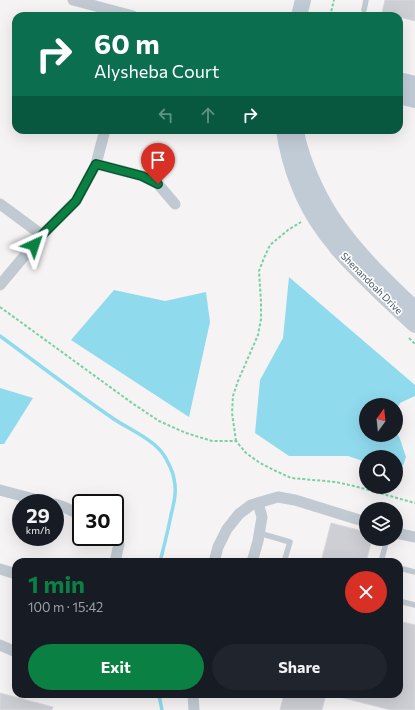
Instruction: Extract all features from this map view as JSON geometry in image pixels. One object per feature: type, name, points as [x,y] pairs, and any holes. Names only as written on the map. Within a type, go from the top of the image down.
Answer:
[{"type":"street","points":[[73,0],[118,12]]},
{"type":"street","points":[[300,12],[302,0]]},
{"type":"street","points":[[403,81],[415,84]]},
{"type":"street","points":[[403,97],[415,100]]},
{"type":"street","points":[[0,285],[42,235],[76,201],[96,164],[104,134]]},
{"type":"street","name":"Shenandoah Drive","points":[[284,134],[294,174],[307,203],[324,231],[352,265],[415,325]]},
{"type":"street","name":"Shenandoah Drive","points":[[297,134],[308,170],[335,222],[360,254],[415,309]]},
{"type":"street","points":[[96,164],[142,176],[158,184],[175,204]]},
{"type":"street","points":[[0,204],[42,235]]},
{"type":"street","points":[[0,490],[15,494]]},
{"type":"street","points":[[215,558],[218,547],[227,528],[239,514],[251,505],[278,497],[295,500],[359,520]]},
{"type":"street","points":[[253,558],[262,517],[258,503]]},
{"type":"street","points":[[403,534],[415,537]]},
{"type":"street","points":[[116,558],[119,546]]},
{"type":"street","points":[[0,569],[12,573]]},
{"type":"street","points":[[0,645],[12,650]]},
{"type":"street","points":[[193,698],[194,710]]},
{"type":"lane","points":[[364,10],[366,0]]},
{"type":"lane","points":[[259,534],[290,542],[285,558]]},
{"type":"lane","points":[[382,558],[385,546]]},
{"type":"lane","points":[[403,569],[415,572]]},
{"type":"lane","points":[[403,602],[415,605]]},
{"type":"path","points":[[331,12],[334,0]]},
{"type":"path","points":[[301,222],[288,230],[270,245],[259,271],[261,319],[258,335],[233,396],[232,413],[236,441],[246,453],[260,463],[291,478],[336,482],[415,503]]},
{"type":"path","points":[[0,307],[159,421],[186,433],[212,441],[236,441]]},
{"type":"water","points":[[289,277],[415,385],[415,396],[403,402],[403,398],[359,398],[359,442],[401,442],[406,457],[403,466],[403,450],[359,450],[359,460],[348,456],[289,456],[255,433],[260,380],[283,338]]},
{"type":"water","points":[[114,290],[165,301],[206,292],[210,322],[189,417],[71,340]]},
{"type":"water","points":[[0,388],[33,398],[4,444],[0,444]]},
{"type":"building","points":[[385,0],[415,0],[415,21],[403,18],[403,12],[382,12]]},
{"type":"building","points":[[331,523],[359,530],[359,546],[370,546],[367,558],[322,558]]},
{"type":"building","points":[[403,622],[415,625],[415,710],[391,710],[344,698],[403,698]]},
{"type":"building","points":[[0,693],[12,696],[12,698],[19,698],[53,707],[52,710],[0,710]]},
{"type":"building","points":[[283,698],[325,698],[322,710],[280,710]]},
{"type":"waterway","points":[[0,336],[97,407],[154,444],[161,452],[172,472],[175,497],[161,558]]},
{"type":"waterway","points":[[159,698],[162,710]]},
{"type":"route","points":[[34,245],[76,201],[96,164],[142,176],[158,184]]}]
